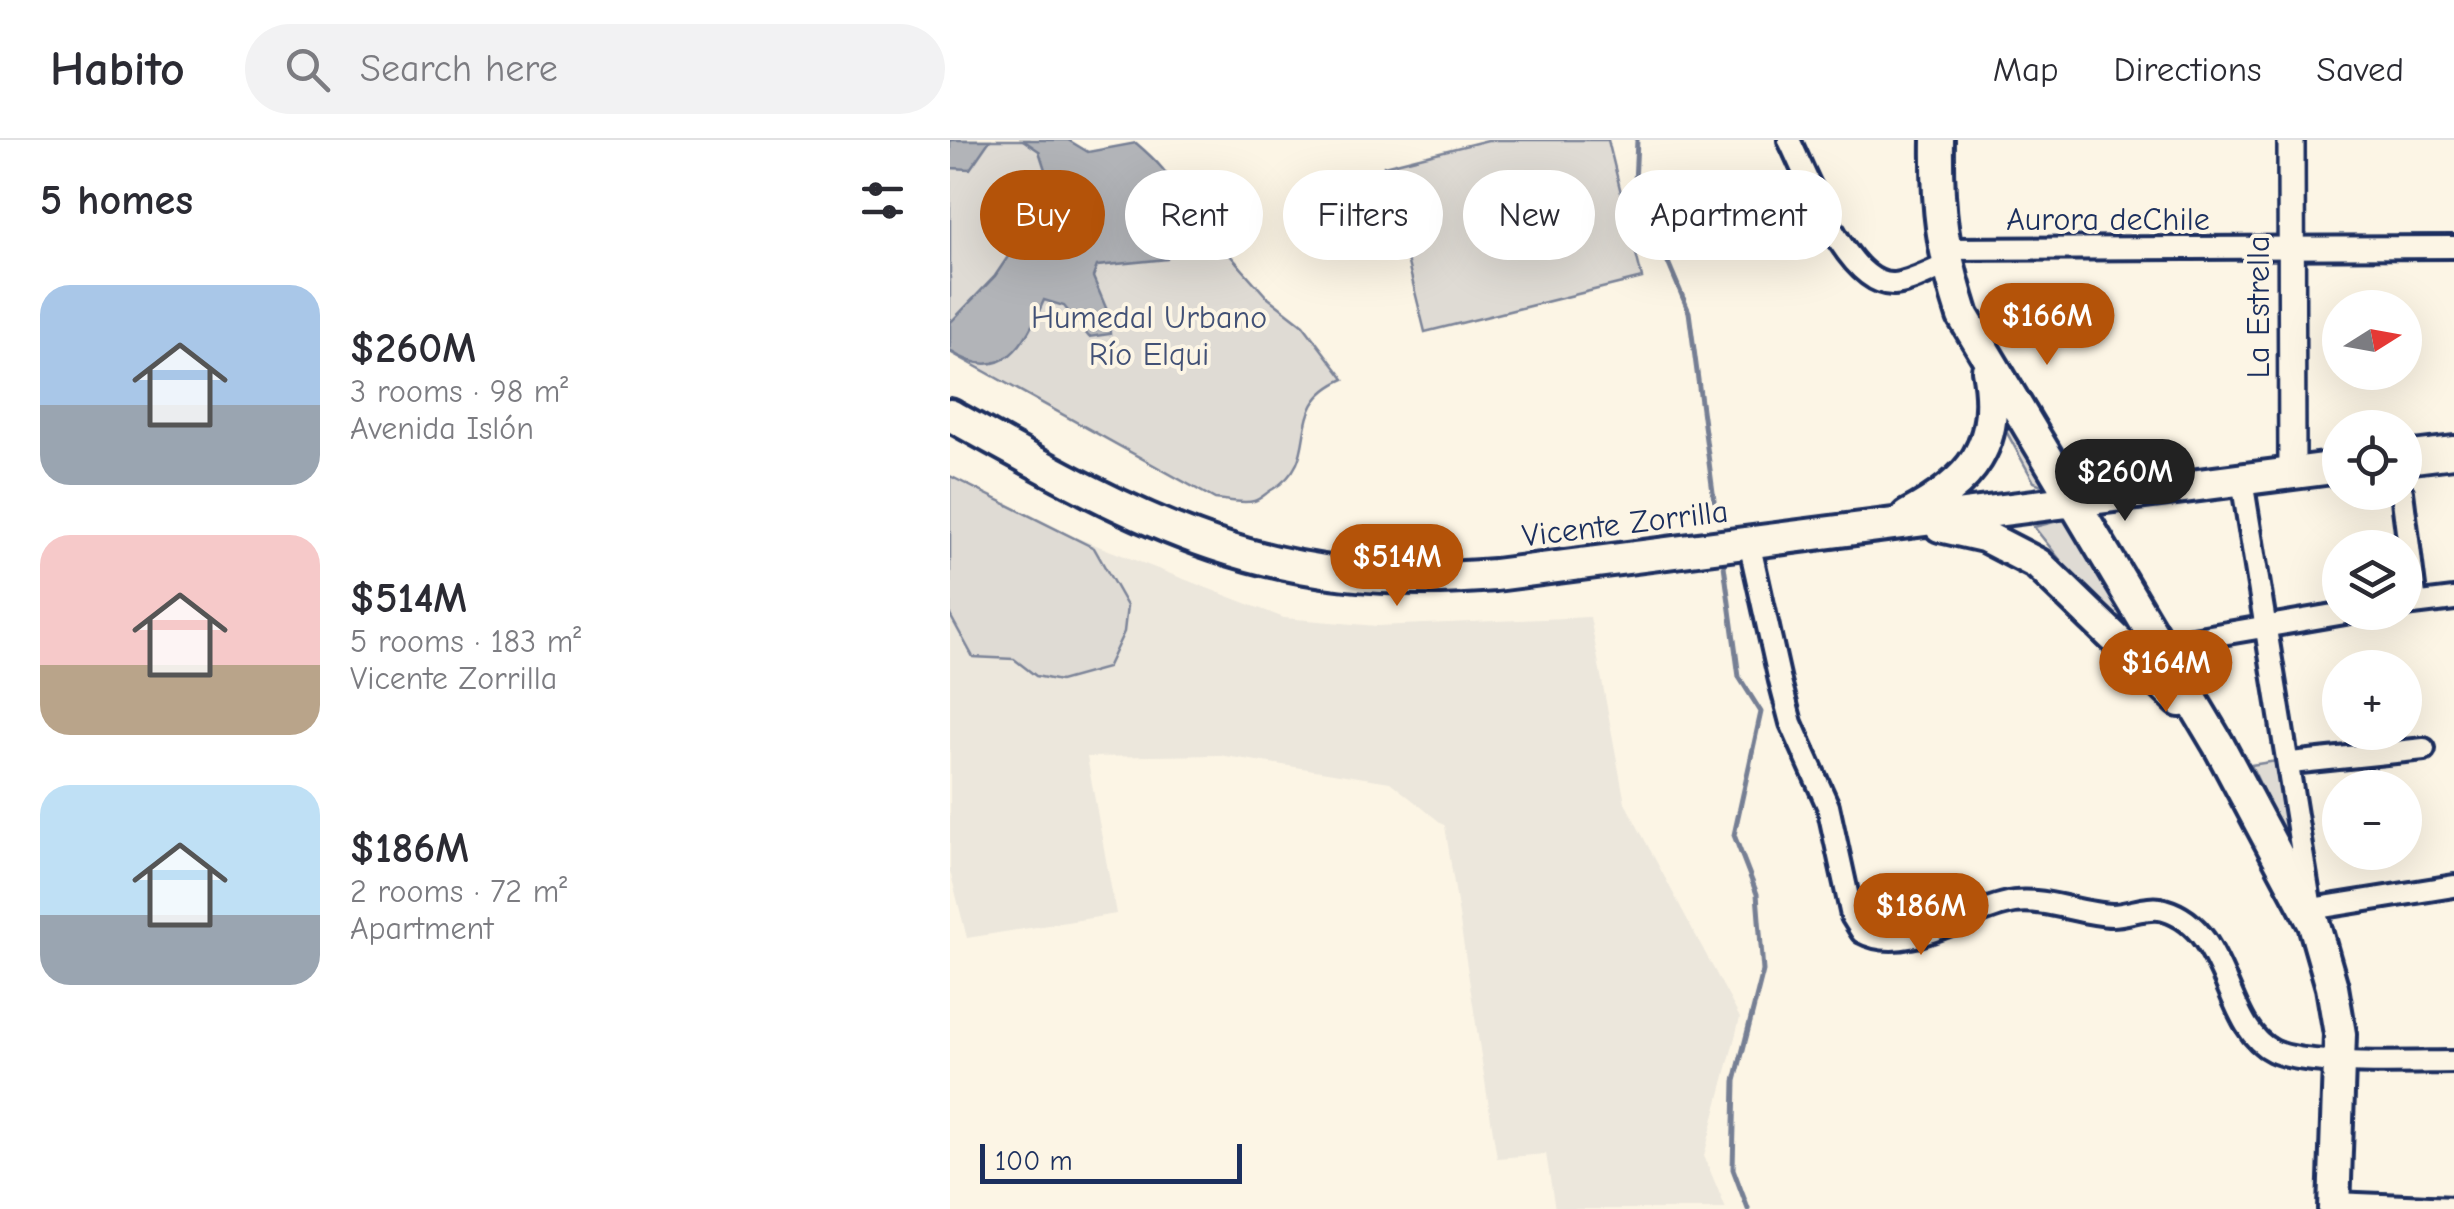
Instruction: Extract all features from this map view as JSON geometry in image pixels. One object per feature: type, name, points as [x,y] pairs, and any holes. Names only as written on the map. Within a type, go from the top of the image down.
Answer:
[{"type":"main road","points":[[1938,140],[1946,262],[1962,316],[1984,355],[2084,498]]},
{"type":"main road","points":[[1946,262],[2171,649],[2313,917],[2332,987],[2341,1059],[2334,1206]]},
{"type":"main road","points":[[1895,525],[1955,486],[1982,450],[1993,413],[1984,355]]},
{"type":"main road","name":"Vicente Zorrilla","points":[[950,415],[1096,497],[1166,530],[1240,555],[1314,571],[1386,578],[1459,578],[2322,470]]},
{"type":"main road","points":[[2422,456],[2454,452]]},
{"type":"main road","points":[[1895,525],[1968,531],[2038,564],[2166,686],[2218,744]]},
{"type":"street","name":"Aurora deChile","points":[[1789,140],[1847,256],[1868,276],[1893,284],[1946,262],[2290,248],[2454,247]]},
{"type":"street","name":"La Estrella","points":[[2291,140],[2292,474]]},
{"type":"street","points":[[2242,480],[2313,917],[2454,886]]},
{"type":"street","points":[[1749,542],[1791,723],[1828,806],[1852,916],[1862,932],[1880,938],[1922,933],[2016,902],[2105,915],[2162,909],[2196,931],[2209,947],[2264,1046],[2290,1056],[2454,1062]]},
{"type":"street","points":[[2422,603],[2454,599]]},
{"type":"street","points":[[2171,649],[2267,624],[2322,616]]},
{"type":"street","points":[[2290,763],[2424,749]]},
{"type":"street","points":[[2334,1206],[2454,1208]]},
{"type":"shaded area","points":[[950,140],[990,140],[970,169],[950,168]]},
{"type":"shaded area","points":[[1023,140],[1068,140],[1088,152],[1136,143],[1164,170],[1125,170],[1125,260],[1157,260],[1097,266],[1093,277],[1109,315],[1110,334],[1089,337],[1064,306],[1044,300],[1029,331],[1010,355],[985,364],[969,361],[950,351],[950,323],[1006,260],[1105,260],[1105,170],[1045,170],[1039,151]]},
{"type":"shaded area","points":[[1057,530],[1284,618],[1377,626],[1590,617],[1625,803],[1740,1018],[1704,1156],[1726,1209],[1555,1209],[1546,1154],[1497,1158],[1445,826],[1390,782],[1219,755],[1087,757],[1116,914],[967,938],[950,871],[950,537]]},
{"type":"green space","name":"Humedal Urbano Río Elqui","points":[[950,140],[1029,140],[1080,170],[980,170],[980,260],[1105,260],[1105,185],[1125,196],[1125,260],[1234,260],[1267,297],[1303,325],[1344,379],[1325,390],[1313,404],[1302,448],[1289,476],[1256,500],[1240,502],[1215,499],[950,352]]},
{"type":"green space","points":[[1488,140],[1608,140],[1615,170],[1615,260],[1638,260],[1642,278],[1425,332],[1407,260],[1443,260],[1443,170],[1385,170],[1384,166]]},
{"type":"green space","points":[[1999,405],[2057,491],[2034,482],[2006,431]]},
{"type":"green space","points":[[950,476],[1094,548],[1127,606],[1124,632],[1107,668],[1060,681],[1036,676],[1014,659],[973,657],[950,615]]},
{"type":"green space","points":[[2066,519],[2115,592],[2130,639],[2108,620],[2034,527]]},
{"type":"green space","points":[[2283,760],[2294,857],[2251,765]]},
{"type":"waterway","points":[[1637,140],[1635,184],[1689,312],[1714,500]]},
{"type":"waterway","points":[[1723,558],[1739,677],[1761,712],[1734,835],[1757,894],[1763,971],[1735,1081],[1733,1169],[1748,1209]]}]
